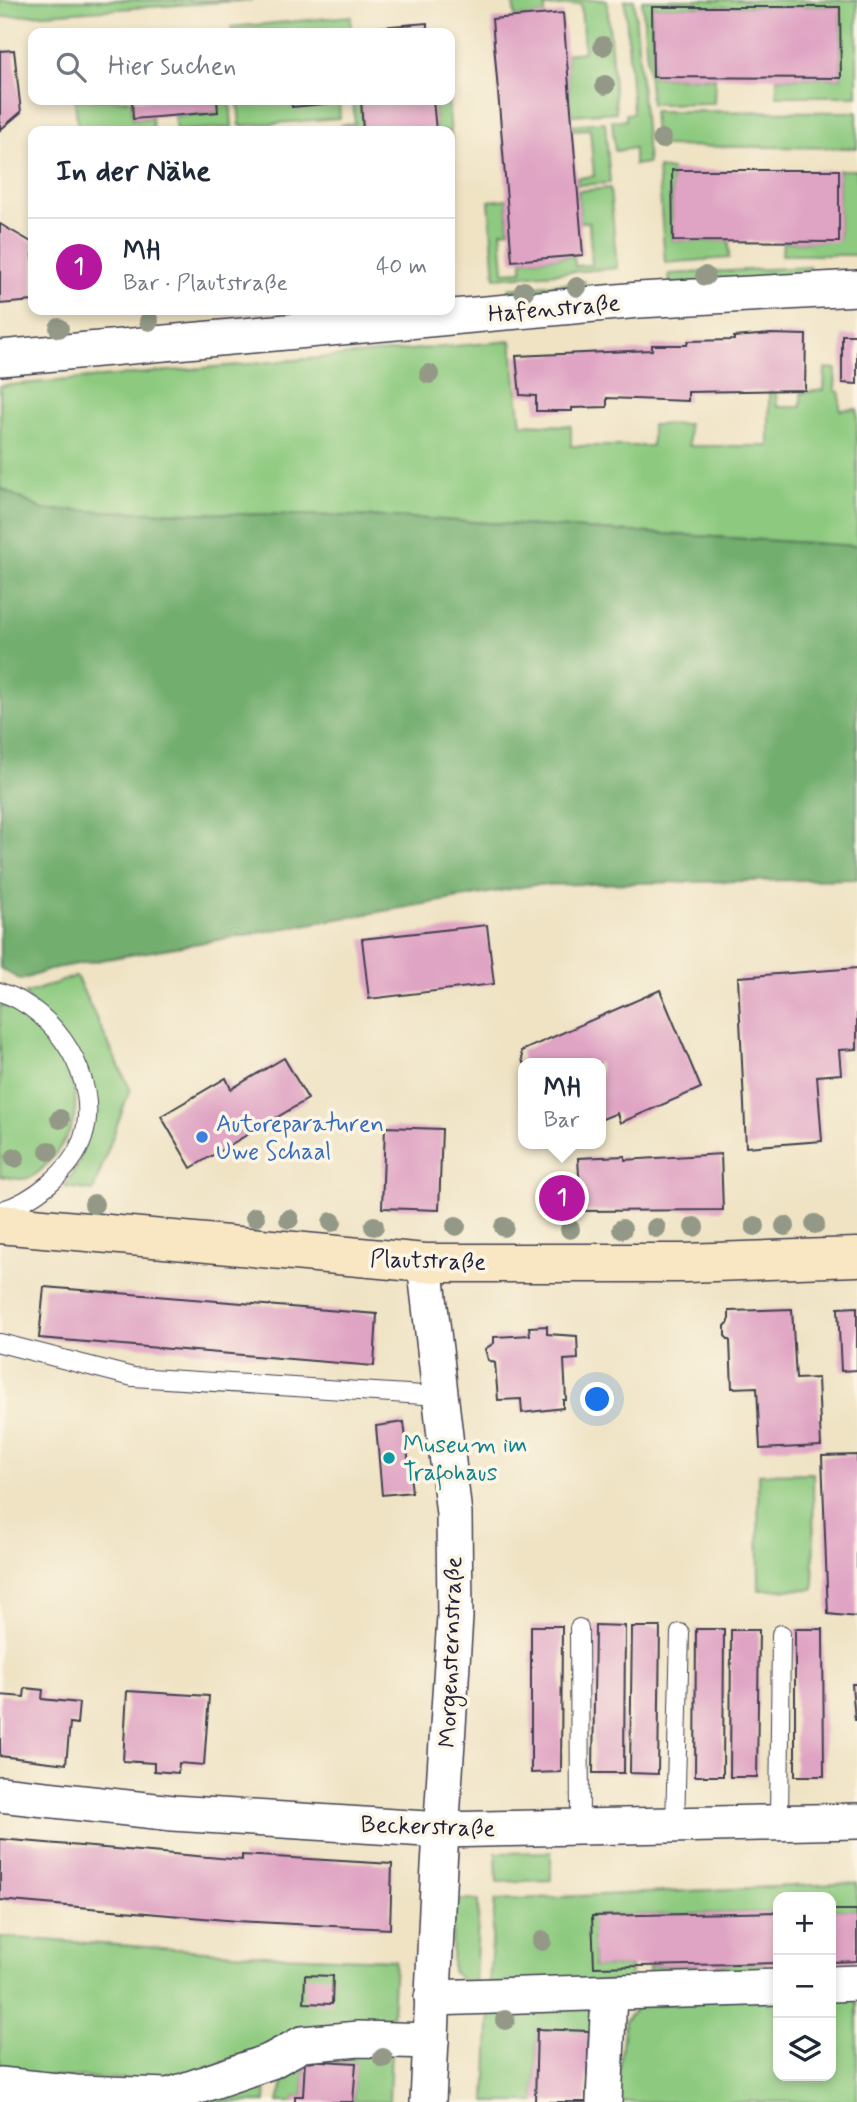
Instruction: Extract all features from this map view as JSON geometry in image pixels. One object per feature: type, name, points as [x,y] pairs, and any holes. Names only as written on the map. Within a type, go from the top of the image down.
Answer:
[{"type":"main road","name":"Plautstraße","points":[[0,1224],[425,1264],[685,1263],[857,1256]]},
{"type":"street","name":"Hafenstraße","points":[[0,358],[639,300],[857,288]]},
{"type":"street","name":"Morgensternstraße","points":[[425,1264],[454,1514],[456,1617],[428,2102]]},
{"type":"street","name":"Beckerstraße","points":[[0,1794],[173,1813],[442,1830],[857,1821]]},
{"type":"street","points":[[836,1984],[857,1983]]},
{"type":"street","points":[[432,1998],[773,1987]]},
{"type":"street","points":[[604,2102],[610,1994]]},
{"type":"street","points":[[0,2085],[76,2093],[169,2096],[271,2061],[302,2044],[359,2039],[431,2041]]},
{"type":"lane","points":[[0,992],[31,1007],[63,1040],[83,1082],[87,1109],[83,1139],[64,1169],[38,1192],[0,1211]]},
{"type":"lane","points":[[0,1343],[132,1377],[440,1396]]},
{"type":"lane","points":[[579,1628],[580,1827]]},
{"type":"lane","points":[[675,1825],[680,1633]]},
{"type":"lane","points":[[779,1823],[782,1634]]},
{"type":"green space","points":[[0,0],[253,0],[0,17]]},
{"type":"green space","points":[[607,0],[616,112],[571,115],[566,54],[584,52],[581,4],[545,7],[545,15],[515,17],[513,2]]},
{"type":"green space","points":[[625,0],[634,0],[648,163],[634,165],[634,148],[615,151],[612,121],[626,120],[626,114],[633,113]]},
{"type":"green space","points":[[642,0],[857,0],[857,96],[777,96],[777,78],[841,78],[840,7],[652,7],[653,77],[715,78],[714,103],[651,104]]},
{"type":"green space","points":[[351,16],[351,28],[231,27]]},
{"type":"green space","points":[[75,105],[132,105],[133,119],[152,118],[153,126],[78,126]]},
{"type":"green space","points":[[217,105],[230,105],[232,126],[175,126],[174,116],[217,112]]},
{"type":"green space","points":[[238,105],[339,105],[340,118],[240,126]]},
{"type":"green space","points":[[353,105],[361,105],[363,126],[341,126],[355,124]]},
{"type":"green space","points":[[433,105],[448,105],[450,126],[436,126]]},
{"type":"green space","points":[[653,111],[857,112],[857,148],[656,146]]},
{"type":"green space","points":[[605,122],[610,183],[577,185],[577,178],[594,176],[590,129],[573,130],[572,125]]},
{"type":"green space","points":[[658,168],[672,170],[673,241],[729,241],[729,258],[665,263]]},
{"type":"green space","points":[[839,170],[857,170],[857,255],[782,255],[783,242],[839,241]]},
{"type":"green space","points":[[610,188],[617,268],[495,278],[489,201],[507,199],[509,230],[501,231],[504,272],[522,271],[522,260],[574,256],[575,266],[592,265],[589,222],[580,222],[578,191]]},
{"type":"green space","points":[[810,267],[810,278],[670,284],[669,274]]},
{"type":"green space","points":[[585,281],[586,290],[510,296],[509,289]]},
{"type":"green space","points":[[511,341],[521,424],[571,426],[571,446],[652,446],[652,425],[688,424],[689,446],[769,446],[769,392],[776,393],[777,407],[801,407],[801,393],[824,390],[825,368],[836,369],[835,391],[840,392],[840,410],[857,409],[857,546],[394,517],[43,510],[0,488],[0,386]]},
{"type":"green space","points":[[0,488],[43,510],[394,517],[857,546],[857,879],[534,885],[55,968],[21,980],[0,968]]},
{"type":"green space","points":[[76,976],[130,1089],[93,1191],[65,1187],[79,1162],[91,1102],[25,994]]},
{"type":"green space","points":[[0,1005],[31,1019],[45,1031],[65,1060],[75,1094],[74,1118],[67,1136],[42,1169],[26,1179],[0,1176]]},
{"type":"green space","points":[[813,1473],[814,1589],[759,1590],[758,1474]]},
{"type":"green space","points":[[551,1852],[551,1880],[497,1882],[496,1853]]},
{"type":"green space","points":[[857,1883],[857,1910],[836,1910],[836,1892],[773,1892],[773,1912],[593,1916],[594,1967],[631,1966],[631,1981],[489,1985],[495,1900]]},
{"type":"green space","points":[[453,1900],[479,1900],[475,1984],[468,1986],[452,1971]]},
{"type":"green space","points":[[0,1937],[280,1956],[395,1960],[392,2017],[301,2031],[183,2081],[0,2075]]},
{"type":"green space","points":[[764,1963],[764,1978],[717,1980],[717,1964]]},
{"type":"green space","points":[[698,1965],[698,1980],[649,1981],[649,1966]]},
{"type":"green space","points":[[857,1992],[857,2102],[615,2102],[625,2021],[638,2006],[773,1994],[773,2081],[836,2081],[836,1993]]},
{"type":"green space","points":[[490,2002],[586,2008],[596,2016],[598,2057],[588,2057],[537,2029],[535,2102],[486,2102]]},
{"type":"green space","points":[[391,2047],[389,2102],[353,2101],[355,2063],[305,2061],[303,2096],[295,2096],[295,2102],[278,2102],[286,2070],[295,2061]]},
{"type":"green space","points":[[266,2076],[265,2102],[195,2102]]},
{"type":"building","points":[[652,7],[840,7],[841,78],[653,77]]},
{"type":"building","points":[[563,13],[583,255],[512,261],[492,19]]},
{"type":"building","points":[[427,23],[427,28],[367,28]]},
{"type":"building","points":[[14,50],[21,112],[0,130],[0,51]]},
{"type":"building","points":[[132,105],[217,105],[218,112],[133,119]]},
{"type":"building","points":[[361,105],[433,105],[436,126],[363,126]]},
{"type":"building","points":[[672,170],[839,170],[839,242],[673,241]]},
{"type":"building","points":[[0,224],[28,240],[28,301],[0,304]]},
{"type":"building","points":[[806,335],[805,390],[688,392],[688,401],[607,398],[607,407],[572,408],[572,411],[536,411],[536,396],[520,395],[516,356],[652,350],[652,345],[687,345],[688,341],[734,340],[734,337]]},
{"type":"building","points":[[842,335],[857,335],[857,384],[842,383]]},
{"type":"building","points":[[487,925],[494,984],[369,999],[362,939]]},
{"type":"building","points":[[857,968],[857,1049],[839,1050],[841,1074],[817,1076],[822,1141],[746,1147],[738,977]]},
{"type":"building","points":[[660,990],[701,1088],[620,1123],[617,1113],[606,1118],[606,1058],[522,1058],[521,1051]]},
{"type":"building","points":[[284,1058],[308,1099],[191,1168],[161,1116],[226,1078],[231,1089]]},
{"type":"building","points":[[385,1127],[442,1129],[439,1210],[382,1208]]},
{"type":"building","points":[[721,1154],[723,1210],[581,1211],[578,1158],[625,1156],[625,1160]]},
{"type":"building","points":[[44,1287],[377,1314],[374,1366],[39,1338]]},
{"type":"building","points":[[857,1307],[857,1370],[841,1371],[838,1308]]},
{"type":"building","points":[[792,1309],[796,1379],[818,1378],[821,1446],[760,1449],[757,1387],[732,1388],[730,1341],[725,1336],[725,1326],[729,1322],[729,1311]]},
{"type":"building","points":[[547,1326],[547,1334],[577,1336],[578,1359],[564,1360],[566,1400],[563,1400],[563,1408],[522,1413],[521,1399],[498,1400],[495,1363],[488,1360],[485,1349],[494,1343],[494,1337],[530,1335],[529,1327]]},
{"type":"building","points":[[404,1422],[412,1492],[382,1495],[376,1426]]},
{"type":"building","points":[[857,1455],[857,1617],[828,1614],[822,1456]]},
{"type":"building","points":[[595,1625],[625,1626],[624,1773],[593,1773]]},
{"type":"building","points":[[531,1626],[562,1626],[561,1772],[531,1773]]},
{"type":"building","points":[[632,1627],[660,1627],[658,1774],[630,1773]]},
{"type":"building","points":[[696,1629],[724,1629],[723,1776],[695,1776]]},
{"type":"building","points":[[795,1629],[823,1629],[824,1776],[795,1776]]},
{"type":"building","points":[[731,1630],[759,1630],[757,1777],[730,1777]]},
{"type":"building","points":[[852,1684],[857,1684],[857,1720],[855,1720]]},
{"type":"building","points":[[25,1688],[43,1690],[42,1699],[79,1703],[77,1724],[70,1723],[66,1764],[0,1756],[0,1695],[24,1697]]},
{"type":"building","points":[[127,1691],[209,1696],[204,1765],[179,1763],[178,1773],[154,1771],[154,1763],[123,1761]]},
{"type":"building","points":[[0,1839],[242,1860],[242,1855],[392,1864],[390,1929],[237,1921],[0,1900]]},
{"type":"building","points":[[836,1910],[857,1910],[857,1961],[836,1962]]},
{"type":"building","points":[[773,1912],[773,1963],[594,1967],[592,1916]]},
{"type":"building","points":[[305,1975],[333,1976],[332,2004],[304,2003]]},
{"type":"building","points":[[537,2029],[589,2031],[586,2102],[535,2102]]},
{"type":"building","points":[[305,2060],[356,2063],[353,2102],[295,2102],[295,2096],[303,2096]]},
{"type":"place","name":"Autoreparaturen Uwe Schaal","points":[[202,1137]]},
{"type":"place","name":"MH","points":[[562,1198]]},
{"type":"place","name":"Museum im Trafohaus","points":[[389,1458]]}]
